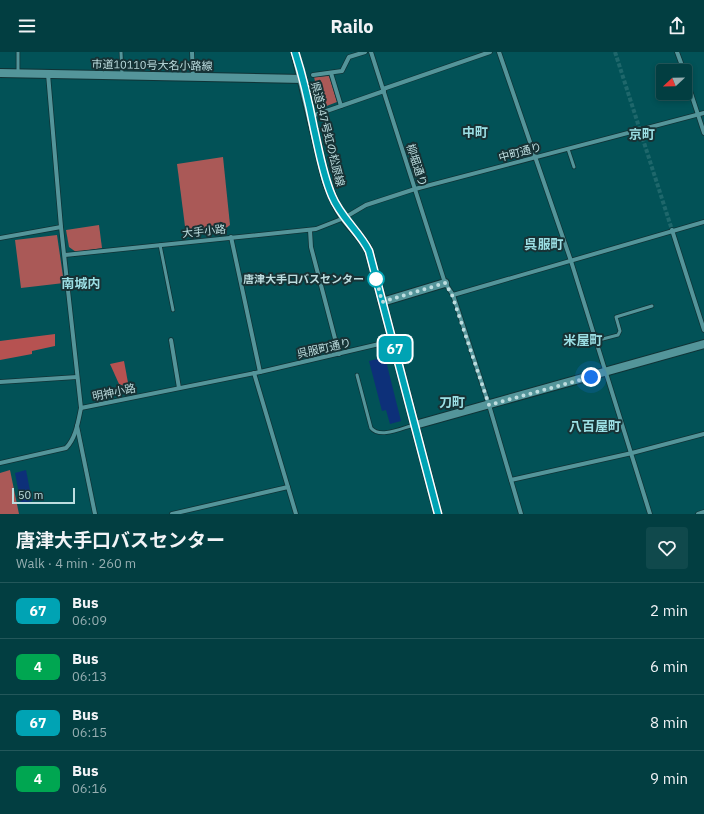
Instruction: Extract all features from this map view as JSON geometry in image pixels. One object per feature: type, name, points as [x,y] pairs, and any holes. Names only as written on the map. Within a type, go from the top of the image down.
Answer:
[{"type":"main road","name":"県道347号虹の松原線","points":[[295,52],[312,116],[326,181],[344,218],[363,239],[369,251],[438,514]]},
{"type":"main road","name":"市道10110号大名小路線","points":[[0,73],[303,79]]},
{"type":"main road","points":[[382,302],[445,283]]},
{"type":"main road","points":[[415,425],[605,373],[704,344]]},
{"type":"street","points":[[192,52],[193,76]]},
{"type":"street","points":[[313,75],[342,71],[349,58],[365,52]]},
{"type":"street","name":"柳堀通り","points":[[371,52],[445,283],[452,295],[489,405],[521,514]]},
{"type":"street","points":[[312,116],[490,52]]},
{"type":"street","points":[[499,52],[571,261],[650,514]]},
{"type":"street","points":[[677,52],[681,64]]},
{"type":"street","points":[[331,73],[341,106]]},
{"type":"street","points":[[48,74],[61,227],[80,408]]},
{"type":"street","points":[[692,95],[704,133]]},
{"type":"street","name":"中町通り","points":[[344,218],[366,205],[415,189],[704,113]]},
{"type":"street","name":"大手小路","points":[[65,255],[310,230],[344,218]]},
{"type":"street","points":[[452,295],[672,230],[704,222]]},
{"type":"street","points":[[0,238],[61,227]]},
{"type":"street","points":[[310,230],[311,247],[339,354]]},
{"type":"street","points":[[672,230],[704,330]]},
{"type":"street","points":[[231,237],[260,372]]},
{"type":"street","points":[[171,340],[179,388]]},
{"type":"street","name":"呉服町通り","points":[[260,372],[392,341]]},
{"type":"street","name":"明神小路","points":[[0,463],[66,448],[70,444],[78,426],[80,408],[260,372]]},
{"type":"street","points":[[254,373],[296,514]]},
{"type":"street","points":[[0,382],[77,377]]},
{"type":"street","points":[[78,426],[95,514]]},
{"type":"street","points":[[511,480],[632,453],[704,434]]},
{"type":"street","points":[[172,514],[288,487]]},
{"type":"street","points":[[698,514],[704,512]]},
{"type":"lane","points":[[18,52],[18,73]]},
{"type":"lane","points":[[121,52],[122,76]]},
{"type":"lane","points":[[568,149],[574,167]]},
{"type":"lane","points":[[160,245],[173,310]]},
{"type":"lane","points":[[596,341],[618,335],[620,331],[616,317],[652,306]]},
{"type":"lane","points":[[357,375],[371,428],[375,433],[380,434],[415,425]]},
{"type":"shaded area","points":[[329,76],[337,102],[324,107],[320,104],[314,77]]},
{"type":"shaded area","points":[[223,157],[230,225],[225,229],[186,234],[177,164]]},
{"type":"shaded area","points":[[99,225],[102,248],[76,252],[69,247],[66,230]]},
{"type":"shaded area","points":[[57,235],[64,283],[21,288],[15,240]]},
{"type":"shaded area","points":[[55,334],[55,346],[32,351],[32,354],[0,360],[0,341]]},
{"type":"shaded area","points":[[124,361],[129,388],[119,384],[110,364]]},
{"type":"shaded area","points":[[10,470],[19,514],[0,514],[0,473]]},
{"type":"water","points":[[385,357],[401,421],[390,424],[386,410],[382,411],[369,361]]},
{"type":"water","points":[[26,470],[32,501],[21,504],[15,473]]},
{"type":"tunnel","points":[[615,52],[672,230]]},
{"type":"bus line","name":"67","points":[[295,52],[312,116],[326,181],[344,218],[363,239],[369,251],[438,514]]},
{"type":"place","name":"唐津大手口バスセンター","points":[[376,279]]},
{"type":"district","name":"中町","points":[[475,132]]},
{"type":"district","name":"京町","points":[[642,134]]},
{"type":"district","name":"呉服町","points":[[544,244]]},
{"type":"district","name":"南城内","points":[[81,283]]},
{"type":"district","name":"米屋町","points":[[583,340]]},
{"type":"district","name":"刀町","points":[[452,402]]},
{"type":"district","name":"八百屋町","points":[[595,426]]},
{"type":"route","points":[[376,279],[376,277],[382,302],[445,283],[452,295],[489,405],[591,377]]}]
